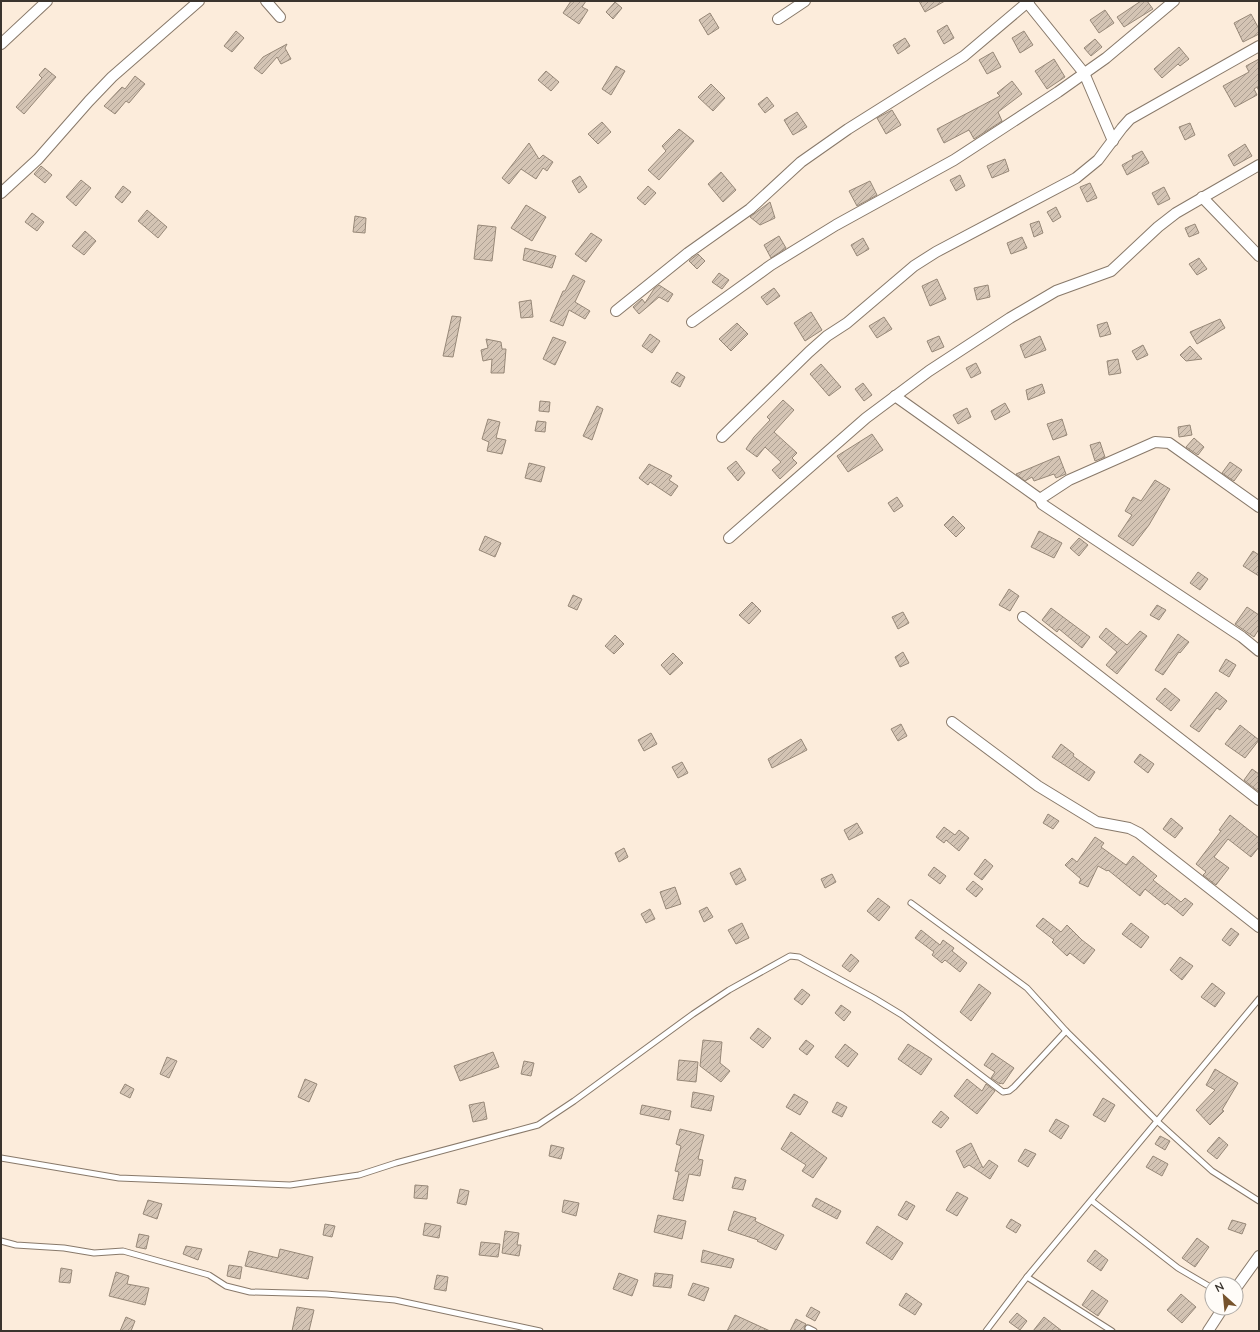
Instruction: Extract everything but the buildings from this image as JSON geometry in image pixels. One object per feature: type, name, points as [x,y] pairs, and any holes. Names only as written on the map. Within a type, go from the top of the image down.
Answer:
[{"type":"street","points":[[1,44],[47,1]]},
{"type":"street","points":[[1,193],[38,159],[112,77],[198,1]]},
{"type":"street","points":[[266,1],[280,16]]},
{"type":"street","points":[[778,19],[805,1]]},
{"type":"street","points":[[692,322],[771,265],[836,226],[954,160],[1084,74],[1174,1]]},
{"type":"street","points":[[616,310],[688,253],[750,209],[811,155],[964,56],[1028,2],[1084,74],[1113,141]]},
{"type":"street","points":[[722,436],[827,336],[847,323],[914,266],[936,252],[1076,178],[1098,160],[1130,119],[1259,46]]},
{"type":"street","points":[[729,538],[866,418],[960,350],[1049,295],[1071,284],[1111,271],[1158,226],[1202,197],[1259,165]]},
{"type":"street","points":[[1202,197],[1259,256]]},
{"type":"street","points":[[895,396],[1040,499],[1042,504],[1242,637],[1259,651]]},
{"type":"street","points":[[1040,499],[1068,480],[1155,442],[1163,441],[1169,443],[1259,507]]},
{"type":"street","points":[[1022,617],[1259,800]]},
{"type":"street","points":[[952,722],[1038,786],[1097,822],[1129,828],[1139,833],[1259,927]]},
{"type":"street","points":[[1244,1277],[1259,1256]]},
{"type":"street","points":[[1208,1331],[1218,1316]]},
{"type":"lane","points":[[911,903],[1027,988],[1066,1031],[1158,1122],[1212,1171],[1259,1201]]},
{"type":"lane","points":[[1,1158],[119,1178],[290,1185],[359,1175],[396,1163],[538,1125],[693,1014],[748,979],[790,956],[800,957],[897,1012],[1003,1092],[1009,1091],[1014,1087],[1066,1031]]},
{"type":"lane","points":[[986,1331],[1028,1277],[1259,999]]},
{"type":"lane","points":[[1092,1201],[1178,1268],[1204,1283]]},
{"type":"lane","points":[[1,1240],[16,1245],[64,1248],[94,1253],[123,1251],[209,1275],[226,1286],[250,1292],[326,1294],[396,1300],[540,1331]]},
{"type":"lane","points":[[1028,1277],[1112,1331]]},
{"type":"lane","points":[[808,1328],[814,1331]]}]
